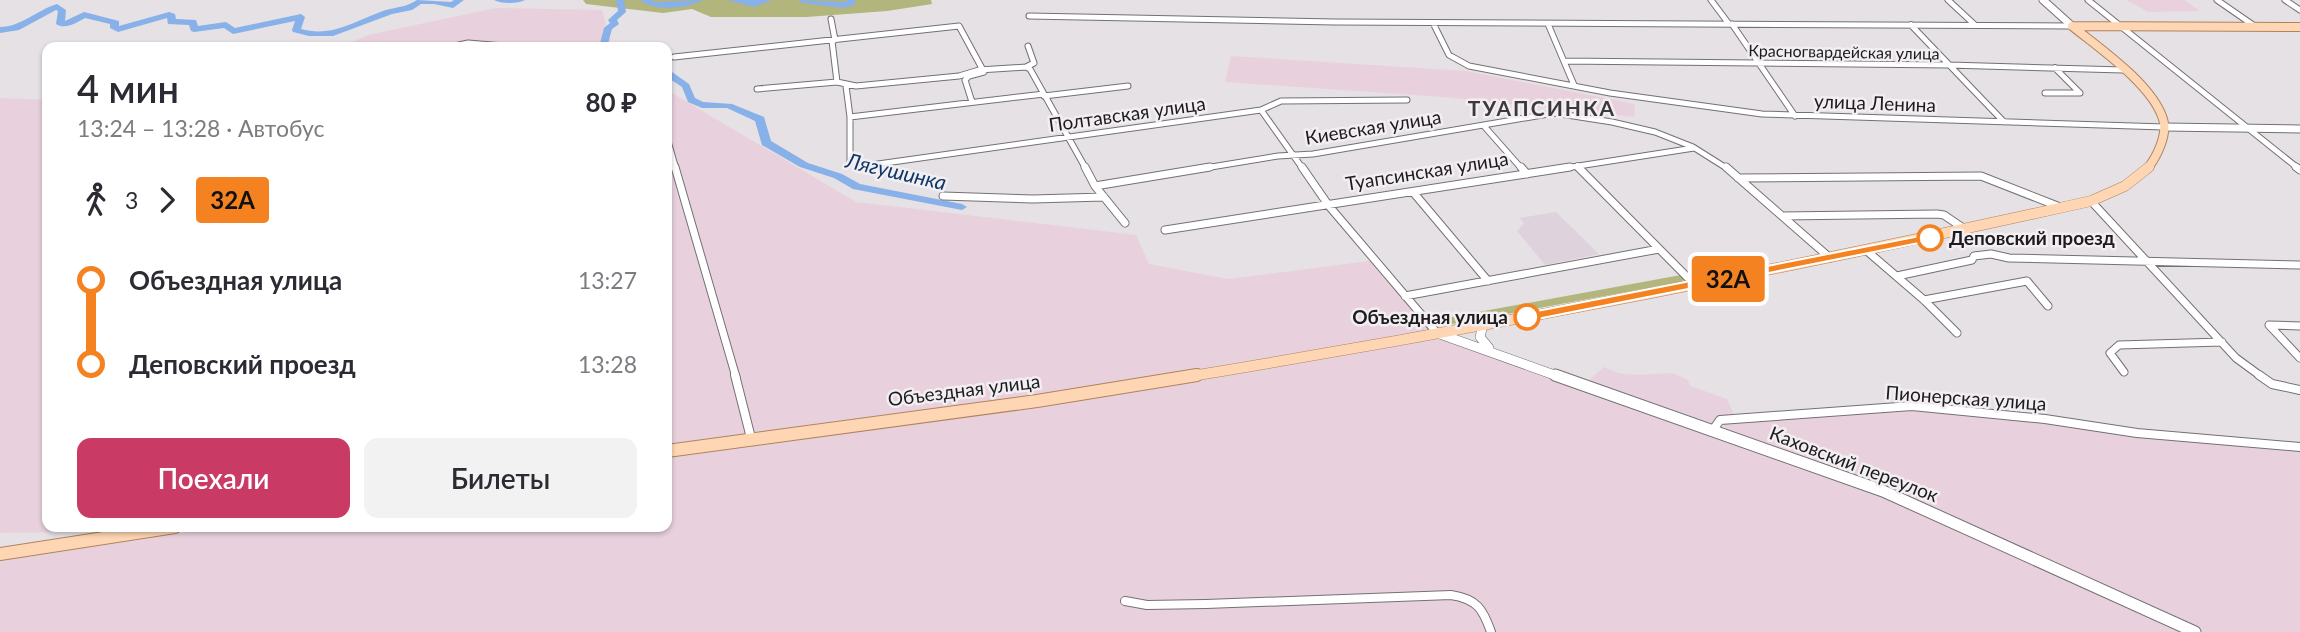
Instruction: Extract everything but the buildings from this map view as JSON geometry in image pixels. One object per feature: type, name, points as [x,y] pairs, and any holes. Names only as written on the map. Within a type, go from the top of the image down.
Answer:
[{"type":"main road","points":[[2043,0],[2123,70],[2153,102],[2164,120],[2164,127]]},
{"type":"main road","points":[[2072,26],[2300,27]]},
{"type":"main road","name":"улица Ленина","points":[[2164,127],[2300,128]]},
{"type":"main road","name":"Объездная улица","points":[[672,450],[1048,399],[1437,333],[1830,259],[2064,209],[2120,190],[2147,170],[2159,152],[2164,127]]},
{"type":"main road","points":[[1483,325],[1480,337],[1494,352]]},
{"type":"main road","name":"Каховский переулок","points":[[1437,333],[1883,491],[2193,631]]},
{"type":"main road","points":[[0,554],[143,532]]},
{"type":"street","points":[[1711,0],[1731,24],[1795,116]]},
{"type":"street","points":[[1948,0],[1976,26]]},
{"type":"street","points":[[2088,0],[2300,170]]},
{"type":"street","points":[[2217,0],[2256,27]]},
{"type":"street","points":[[2284,0],[2300,10]]},
{"type":"street","points":[[1029,16],[1433,23],[2072,26]]},
{"type":"street","points":[[831,19],[837,82]]},
{"type":"street","name":"улица Ленина","points":[[1433,23],[1445,51],[1453,61],[1639,98],[1795,116],[2164,127]]},
{"type":"street","points":[[1548,24],[1574,85]]},
{"type":"street","points":[[674,57],[834,41],[952,25],[959,26],[984,72]]},
{"type":"street","points":[[1911,25],[2004,122]]},
{"type":"street","points":[[757,89],[837,82],[846,86],[964,76],[979,70],[984,72],[1026,67],[1034,63],[1028,46]]},
{"type":"street","name":"Красногвардейская улица","points":[[1564,61],[1949,65],[2123,70]]},
{"type":"street","points":[[1026,67],[1030,68],[1095,186],[1125,223]]},
{"type":"street","points":[[2045,93],[2080,93],[2055,68]]},
{"type":"street","points":[[964,76],[972,102]]},
{"type":"street","points":[[846,86],[850,117],[1128,86]]},
{"type":"street","name":"Полтавская улица","points":[[850,117],[850,160],[871,165],[1261,110],[1281,101],[1407,100]]},
{"type":"street","points":[[1261,110],[1329,206],[1437,333]]},
{"type":"street","name":"Киевская улица","points":[[1095,186],[1554,113],[1581,115],[1675,139],[1694,148],[1738,178],[1830,259]]},
{"type":"street","points":[[1484,125],[1527,174]]},
{"type":"street","name":"Туапсинская улица","points":[[1165,230],[1694,148]]},
{"type":"street","points":[[672,155],[751,438]]},
{"type":"street","points":[[1577,166],[1695,285]]},
{"type":"street","points":[[1738,178],[1981,176],[2064,209]]},
{"type":"street","points":[[1413,192],[1488,281]]},
{"type":"street","points":[[943,196],[1033,200],[1104,197]]},
{"type":"street","points":[[2091,201],[2236,358],[2272,384],[2300,390]]},
{"type":"street","points":[[1782,216],[1937,214],[1944,215],[1967,230]]},
{"type":"street","points":[[1405,296],[1659,249]]},
{"type":"street","points":[[1867,251],[1924,300],[1957,333]]},
{"type":"street","points":[[1897,276],[1991,254],[2009,258],[2300,265]]},
{"type":"street","points":[[1924,300],[2027,281],[2048,306]]},
{"type":"street","points":[[2300,326],[2269,325],[2300,358]]},
{"type":"street","points":[[2124,372],[2110,353],[2119,345],[2222,342]]},
{"type":"street","name":"Пионерская улица","points":[[1713,430],[1720,420],[1889,406],[2045,419],[2137,433],[2300,447]]},
{"type":"street","points":[[1125,601],[1147,605],[1206,604],[1451,595],[1475,599],[1482,606],[1491,632]]},
{"type":"shaded area","points":[[2126,0],[2184,0],[2200,11],[2148,12]]},
{"type":"shaded area","points":[[496,8],[602,10],[611,42],[353,42],[368,35]]},
{"type":"shaded area","points":[[1231,56],[1466,71],[1635,104],[1634,117],[1443,97],[1225,82]]},
{"type":"shaded area","points":[[672,93],[856,202],[1136,235],[1149,264],[1228,279],[1370,261],[1431,331],[1042,396],[838,421],[672,446]]},
{"type":"shaded area","points":[[0,98],[42,100],[42,532],[60,532],[0,533]]},
{"type":"shaded area","points":[[1556,212],[1599,254],[1545,265],[1517,231],[1524,223],[1519,218]]},
{"type":"shaded area","points":[[1437,337],[1866,489],[2187,632],[0,632],[0,561],[190,532],[672,532],[672,455]]},
{"type":"shaded area","points":[[1604,367],[1618,373],[1637,375],[1672,373],[1688,380],[1690,386],[1727,399],[1735,417],[1712,427],[1587,382]]},
{"type":"shaded area","points":[[1900,410],[2050,423],[2156,439],[2300,451],[2300,632],[2202,632],[1967,523],[1726,430],[1723,424]]},
{"type":"green space","points":[[583,0],[931,0],[932,4],[887,11],[806,17],[711,17],[692,9],[663,13],[586,4]]},
{"type":"green space","points":[[1758,259],[1763,263],[1761,267],[1702,278],[1689,273]]},
{"type":"green space","points":[[1681,275],[1684,280],[1681,282],[1452,324],[1435,320]]},
{"type":"waterway","points":[[0,30],[16,28],[42,12],[57,7],[62,10],[60,24],[70,23],[84,15],[116,23],[113,26],[118,29],[169,15],[172,16],[171,22],[193,22],[194,29],[226,25],[233,31],[301,17],[296,30],[321,35],[344,30],[389,12],[409,8],[419,2],[434,1],[453,5],[460,0]]},
{"type":"waterway","points":[[498,0],[521,0]]},
{"type":"waterway","name":"Лягушинка","points":[[604,42],[608,28],[615,24],[612,20],[622,12],[620,0]]},
{"type":"waterway","points":[[644,0],[655,5],[699,0]]},
{"type":"waterway","points":[[731,0],[754,4],[768,0]]},
{"type":"waterway","points":[[802,0],[845,5],[852,0]]},
{"type":"waterway","name":"Лягушинка","points":[[672,76],[686,86],[691,100],[702,105],[729,106],[760,119],[766,143],[804,165],[838,176],[857,187],[962,207]]},
{"type":"bus line","name":"32A","points":[[1527,317],[1930,238]]},
{"type":"place","name":"Деповский проезд","points":[[1930,238]]},
{"type":"place","name":"Объездная улица","points":[[1527,317]]},
{"type":"district","name":"ТУАПСИНКА","points":[[1542,109]]}]
